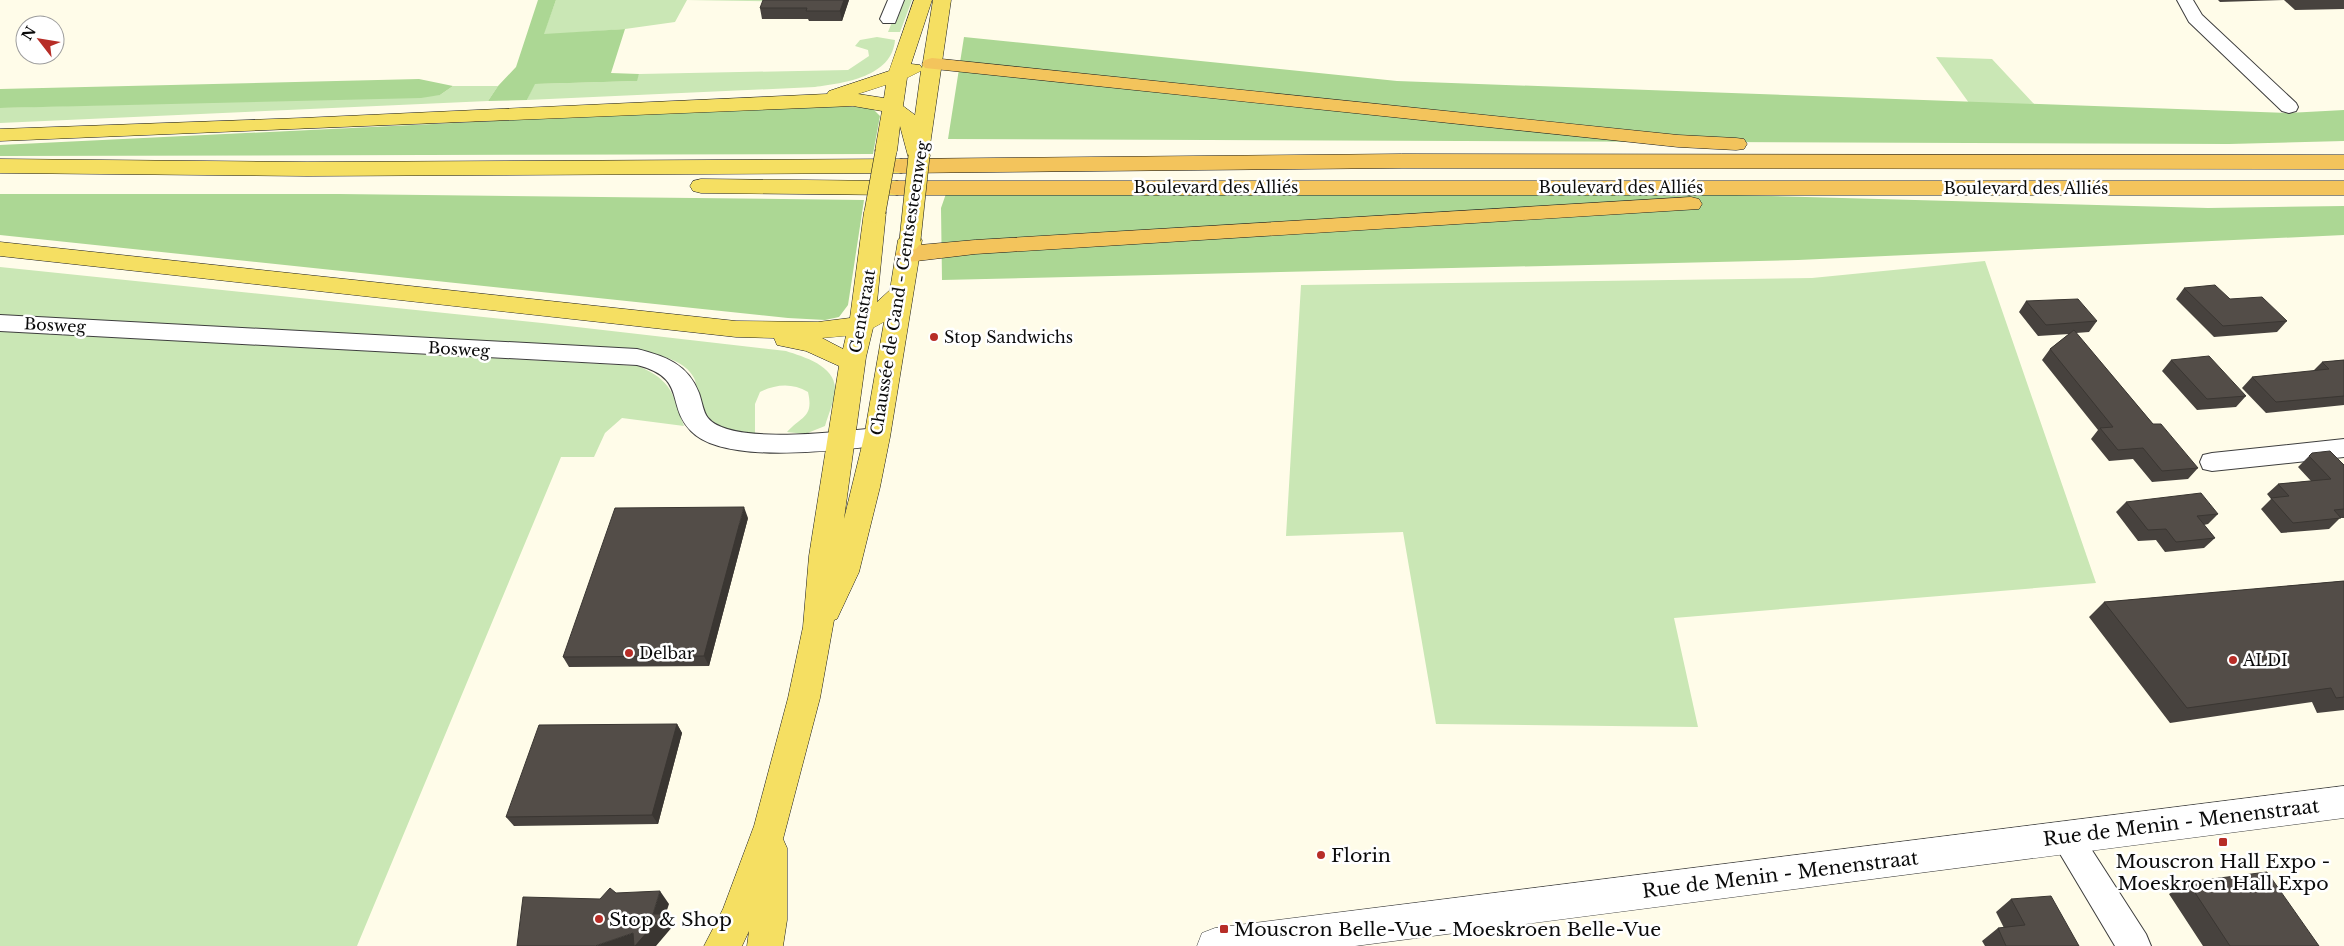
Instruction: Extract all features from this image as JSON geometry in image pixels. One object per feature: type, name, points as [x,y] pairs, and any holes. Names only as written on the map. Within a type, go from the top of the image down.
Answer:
[{"type":"highway","points":[[932,64],[1678,142],[1888,150],[1972,162]]},
{"type":"highway","name":"Boulevard des Alliés","points":[[910,161],[2344,162]]},
{"type":"highway","name":"Boulevard des Alliés","points":[[897,188],[2344,188]]},
{"type":"highway","points":[[895,244],[975,247],[1686,204],[1842,200],[1957,188]]},
{"type":"main road","points":[[0,166],[307,169],[910,161],[898,72],[912,27],[924,0]]},
{"type":"main road","name":"Chaussée de Gand - Gentsesteenweg","points":[[904,117],[932,64],[942,0]]},
{"type":"main road","points":[[817,100],[858,89],[898,72],[932,64]]},
{"type":"main road","points":[[0,134],[312,123],[817,100],[874,102],[904,117]]},
{"type":"main road","points":[[895,244],[875,212],[904,117]]},
{"type":"main road","name":"Chaussée de Gand - Gentsesteenweg","points":[[818,627],[844,572],[877,437],[899,295],[895,244],[910,161]]},
{"type":"main road","points":[[0,180],[897,188]]},
{"type":"main road","name":"Gentstraat","points":[[818,627],[824,556],[854,357],[862,323],[895,244]]},
{"type":"main road","points":[[0,249],[736,329],[812,344],[840,358],[854,357]]},
{"type":"main road","points":[[736,329],[826,330],[862,323],[882,312],[899,295]]},
{"type":"main road","points":[[722,946],[737,918],[771,826],[804,698],[818,627]]},
{"type":"main road","points":[[765,946],[769,920],[771,826]]},
{"type":"street","points":[[889,19],[896,0]]},
{"type":"street","points":[[2185,0],[2195,18],[2289,107]]},
{"type":"street","name":"Bosweg","points":[[0,323],[637,357],[660,362],[672,369],[686,385],[694,415],[701,426],[718,436],[742,442],[773,444],[877,437]]},
{"type":"street","points":[[2212,462],[2344,448]]},
{"type":"street","name":"Rue de Menin - Menenstraat","points":[[1215,946],[2344,802]]},
{"type":"street","points":[[2066,837],[2134,946]]},
{"type":"green space","points":[[538,0],[556,0],[544,34],[625,29],[611,73],[639,74],[637,81],[535,84],[527,100],[488,101],[498,86],[516,67]]},
{"type":"green space","points":[[556,0],[687,0],[675,22],[625,29],[543,35]]},
{"type":"green space","points":[[687,0],[818,0],[817,2]]},
{"type":"green space","points":[[901,0],[912,0],[900,32],[888,32]]},
{"type":"green space","points":[[877,37],[895,40],[892,52],[885,62],[865,76],[839,83],[815,87],[527,100],[534,84],[636,81],[639,74],[848,70],[869,56],[868,50],[855,46],[860,40]]},
{"type":"green space","points":[[964,37],[1397,81],[2288,113],[2344,110],[2344,141],[2229,144],[948,139]]},
{"type":"green space","points":[[1936,57],[1992,59],[2035,105],[1969,103]]},
{"type":"green space","points":[[419,79],[453,86],[440,95],[421,98],[0,108],[0,89]]},
{"type":"green space","points":[[453,86],[498,86],[488,101],[0,123],[0,108],[440,95]]},
{"type":"green space","points":[[823,105],[872,108],[880,116],[873,154],[0,156],[0,145]]},
{"type":"green space","points":[[1411,186],[2208,208],[2344,206],[2344,235],[1798,260],[942,280],[941,208],[948,188]]},
{"type":"green space","points":[[0,194],[339,194],[864,200],[848,305],[839,317],[825,320],[788,318],[0,235]]},
{"type":"green space","points":[[1985,261],[2096,583],[1674,618],[1698,727],[1436,724],[1403,532],[1286,536],[1301,285],[1812,278]]},
{"type":"green space","points":[[0,267],[542,323],[786,351],[810,360],[825,369],[831,375],[835,391],[825,426],[805,434],[787,432],[808,412],[808,392],[796,387],[784,386],[772,387],[760,392],[755,404],[755,435],[719,426],[701,407],[697,397],[695,380],[690,372],[679,363],[650,353],[0,315]]},
{"type":"green space","points":[[0,331],[638,366],[658,377],[670,389],[684,426],[622,418],[605,433],[594,457],[561,457],[357,946],[0,946]]},
{"type":"building","points":[[763,0],[844,0],[840,11],[806,11],[807,8],[760,8]]},
{"type":"building","points":[[2215,285],[2230,299],[2262,297],[2287,321],[2223,326],[2184,288]]},
{"type":"building","points":[[2078,299],[2097,321],[2046,325],[2026,301]]},
{"type":"building","points":[[2074,330],[2153,424],[2161,424],[2198,468],[2162,471],[2143,448],[2118,450],[2100,428],[2113,427],[2050,349]]},
{"type":"building","points":[[2209,356],[2246,396],[2207,399],[2171,360]]},
{"type":"building","points":[[2344,360],[2344,396],[2276,402],[2252,377],[2329,369],[2322,362]]},
{"type":"building","points":[[2330,451],[2344,465],[2344,509],[2334,510],[2341,518],[2293,523],[2271,498],[2289,496],[2278,484],[2331,479],[2309,456],[2312,453]]},
{"type":"building","points":[[2201,493],[2218,514],[2197,516],[2215,538],[2176,542],[2166,529],[2148,530],[2126,502]]},
{"type":"building","points":[[744,507],[704,656],[563,657],[615,508]]},
{"type":"building","name":"ALDI","points":[[2344,581],[2344,697],[2336,698],[2331,688],[2187,708],[2104,602]]},
{"type":"building","points":[[677,724],[652,815],[506,817],[539,725]]},
{"type":"building","points":[[2267,872],[2319,946],[2230,946],[2188,882]]},
{"type":"building","name":"Stop & Shop","points":[[610,888],[616,893],[660,891],[653,914],[663,914],[635,946],[633,933],[595,946],[517,946],[523,897],[600,899]]},
{"type":"building","points":[[2051,896],[2079,946],[2006,946],[1998,928],[2025,925],[2011,899]]},
{"type":"place","name":"Stop Sandwichs","points":[[934,337]]},
{"type":"place","name":"Delbar","points":[[629,653]]},
{"type":"place","name":"ALDI","points":[[2233,660]]},
{"type":"place","name":"Mouscron Hall Expo - Moeskroen Hall Expo","points":[[2223,842]]},
{"type":"place","name":"Florin","points":[[1321,855]]},
{"type":"place","name":"Stop & Shop","points":[[599,919]]},
{"type":"place","name":"Mouscron Belle-Vue - Moeskroen Belle-Vue","points":[[1224,929]]}]
